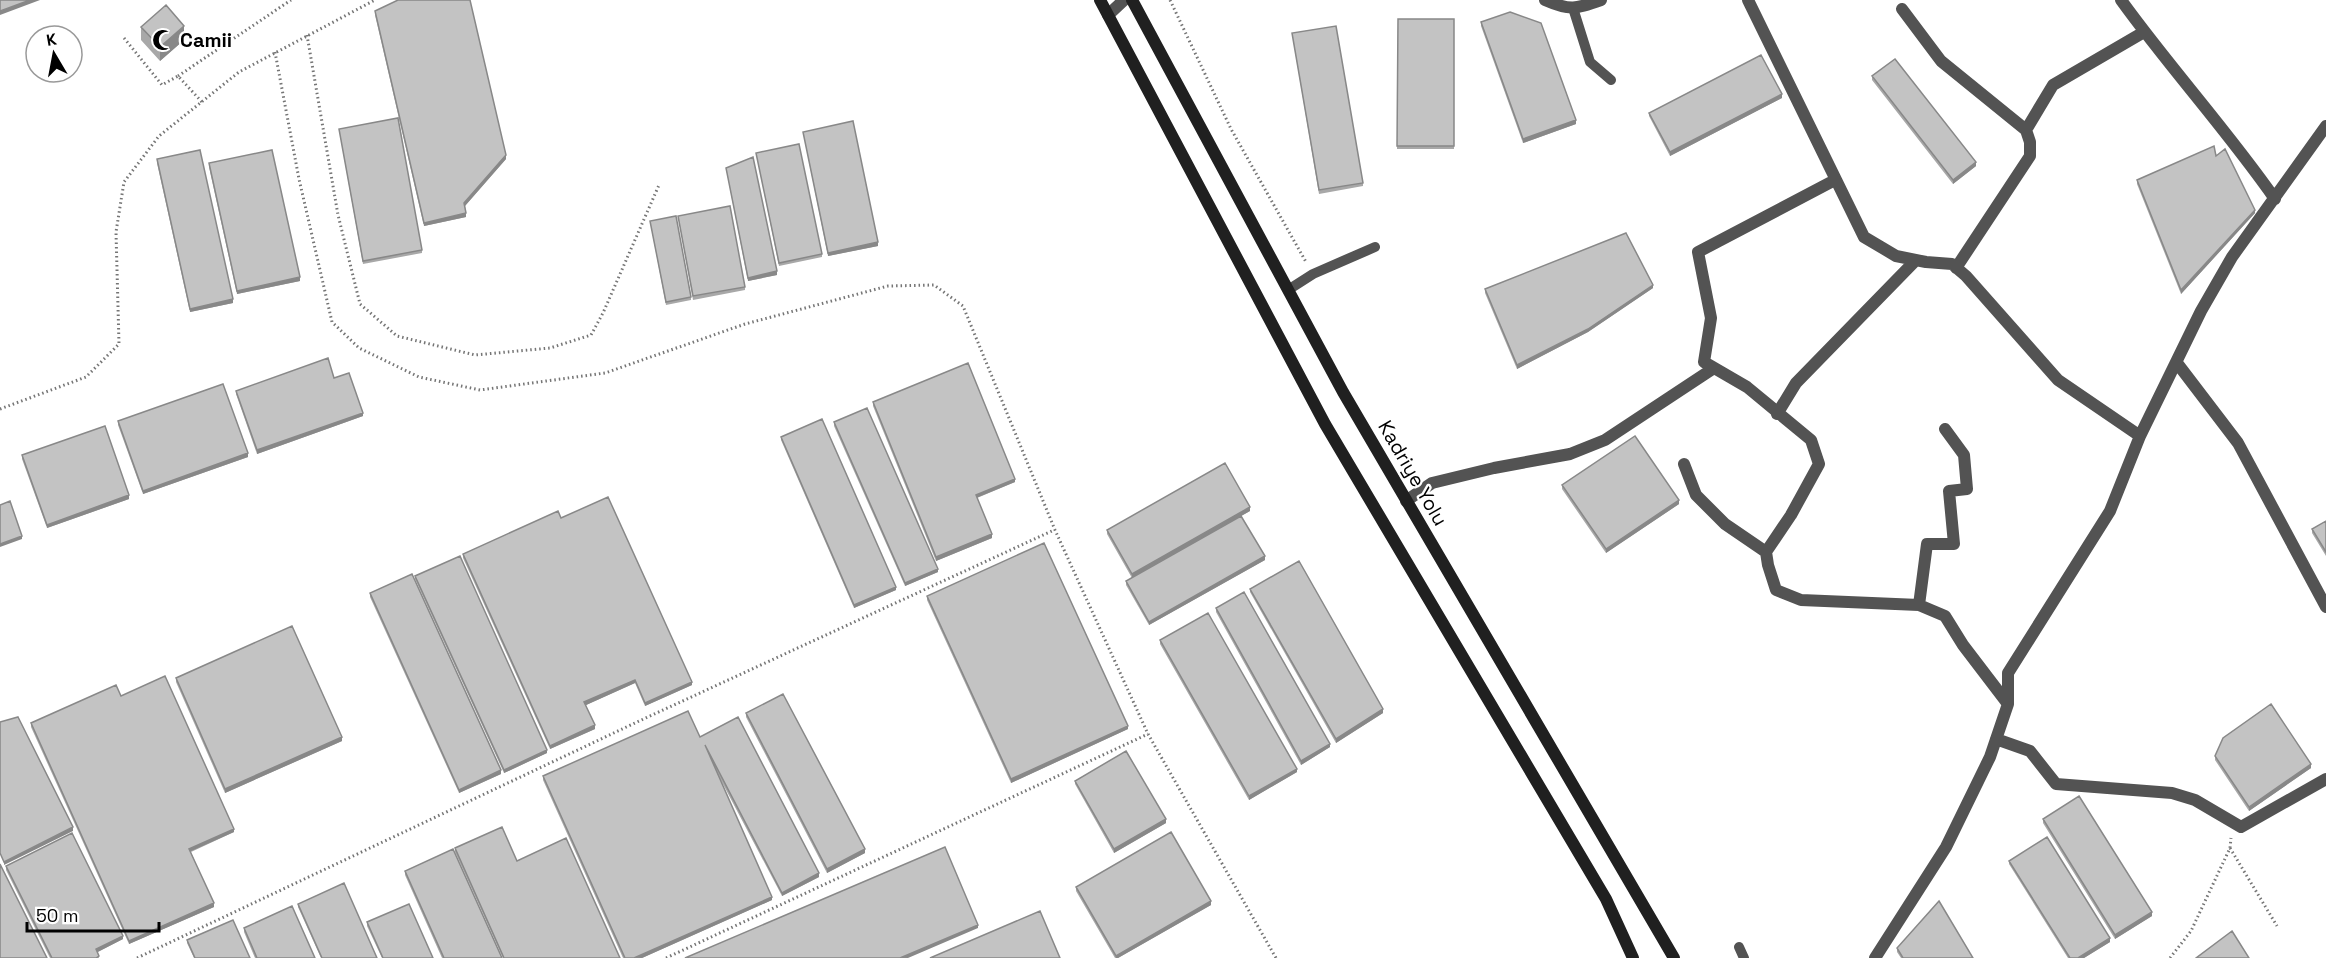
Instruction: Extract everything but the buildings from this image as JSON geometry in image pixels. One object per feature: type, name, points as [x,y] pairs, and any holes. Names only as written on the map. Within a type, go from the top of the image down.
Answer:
[{"type":"main road","points":[[1100,0],[1325,424],[1606,899],[1633,958]]},
{"type":"main road","name":"Kadriye Yolu","points":[[1132,0],[1342,392],[1674,958]]},
{"type":"street","points":[[1108,15],[1124,0]]},
{"type":"street","points":[[1545,0],[1564,8],[1573,8],[1601,0]]},
{"type":"street","points":[[1748,0],[1864,237],[1896,256],[1952,264],[2058,380],[2140,436]]},
{"type":"street","points":[[2121,0],[2251,165],[2275,199]]},
{"type":"street","points":[[1902,9],[1941,61],[2026,130],[2030,142],[2030,156],[1956,268]]},
{"type":"street","points":[[2026,130],[2053,85],[2144,32]]},
{"type":"street","points":[[1875,958],[1946,847],[1990,756],[2008,704],[2008,674],[2025,643],[2110,510],[2140,436],[2200,311],[2232,257],[2326,126]]},
{"type":"street","points":[[1835,180],[1698,252],[1711,318],[1704,362],[1747,387],[1811,440],[1819,464],[1791,515],[1766,552],[1768,566],[1776,590],[1801,600],[1919,605],[1945,616],[1963,645],[2008,704]]},
{"type":"street","points":[[1777,414],[1796,383],[1916,260]]},
{"type":"street","points":[[2177,363],[2238,443],[2326,607]]},
{"type":"street","points":[[1406,501],[1432,483],[1494,468],[1570,454],[1605,440],[1714,368]]},
{"type":"street","points":[[1919,605],[1927,544],[1954,544],[1949,491],[1967,489],[1964,455],[1945,429]]},
{"type":"street","points":[[1684,464],[1696,495],[1725,524],[1766,552]]},
{"type":"street","points":[[1996,739],[2030,751],[2056,784],[2172,794],[2195,800],[2241,827],[2326,779]]},
{"type":"lane","points":[[1573,8],[1590,62],[1611,80]]},
{"type":"lane","points":[[1288,290],[1313,274],[1375,248]]},
{"type":"lane","points":[[1739,947],[1744,958]]},
{"type":"path","points":[[124,38],[162,85],[291,0]]},
{"type":"path","points":[[0,409],[86,377],[119,344],[116,232],[124,182],[159,136],[239,72],[375,0]]},
{"type":"path","points":[[1170,0],[1231,129],[1313,274]]},
{"type":"path","points":[[307,34],[338,215],[360,304],[397,336],[475,355],[550,348],[591,335],[603,314],[659,185]]},
{"type":"path","points":[[275,52],[299,179],[332,322],[358,348],[419,376],[480,390],[605,373],[745,324],[888,286],[934,285],[963,306],[1055,530],[1148,734],[1275,958]]},
{"type":"path","points":[[178,76],[202,102]]},
{"type":"path","points":[[137,958],[637,722],[1055,530]]},
{"type":"path","points":[[666,958],[1148,734]]},
{"type":"path","points":[[2170,958],[2191,931],[2230,848],[2232,822]]},
{"type":"path","points":[[2230,848],[2277,926]]},
{"type":"place","name":"Camii","points":[[163,40]]}]
